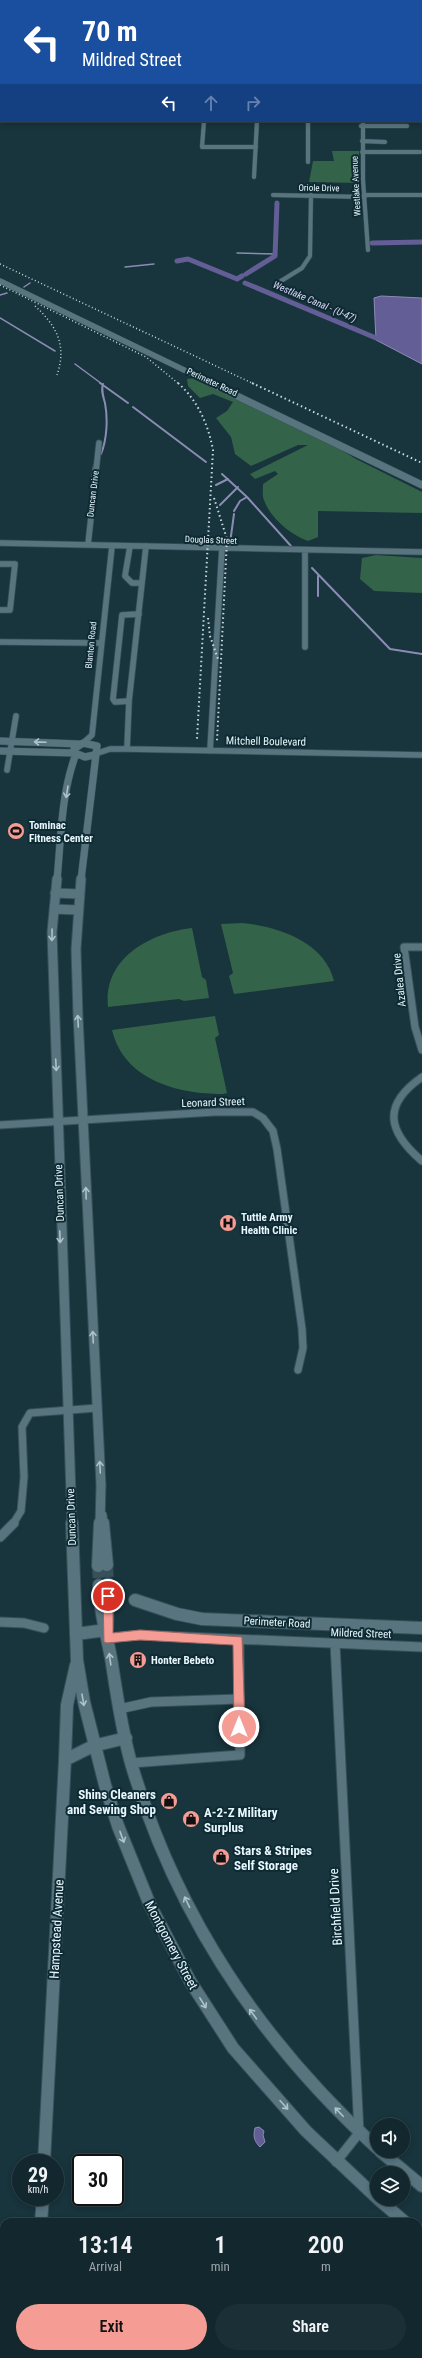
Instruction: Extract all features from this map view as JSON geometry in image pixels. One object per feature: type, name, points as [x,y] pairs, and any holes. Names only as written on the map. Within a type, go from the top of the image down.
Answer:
[{"type":"street","points":[[204,122],[202,147],[256,147]]},
{"type":"street","points":[[254,177],[257,122]]},
{"type":"street","points":[[308,122],[308,162]]},
{"type":"street","points":[[362,123],[407,126]]},
{"type":"street","name":"Westlake Avenue","points":[[362,123],[362,152],[368,250]]},
{"type":"street","points":[[362,142],[385,142]]},
{"type":"street","points":[[362,152],[420,152]]},
{"type":"street","name":"Oriole Drive","points":[[273,195],[422,195]]},
{"type":"street","points":[[281,281],[302,268],[310,256],[311,195]]},
{"type":"street","name":"Perimeter Road","points":[[0,281],[279,414],[422,485]]},
{"type":"street","name":"Duncan Drive","points":[[88,545],[99,443]]},
{"type":"street","name":"Douglas Street","points":[[0,543],[422,552]]},
{"type":"street","name":"Blanton Road","points":[[92,735],[100,643],[112,546]]},
{"type":"street","points":[[130,546],[125,576],[132,583],[142,584]]},
{"type":"street","points":[[127,749],[129,701],[146,546]]},
{"type":"street","points":[[210,751],[222,548]]},
{"type":"street","points":[[304,550],[305,647]]},
{"type":"street","points":[[0,564],[15,564],[10,610],[0,610]]},
{"type":"street","points":[[129,701],[115,702],[113,699],[122,615],[138,614]]},
{"type":"street","points":[[0,642],[100,643]]},
{"type":"street","points":[[7,770],[16,716]]},
{"type":"street","points":[[81,743],[92,735],[96,745],[79,894],[76,949],[77,1002],[84,1120],[101,1506],[97,1533],[103,1566]]},
{"type":"street","points":[[0,741],[81,743],[96,745]]},
{"type":"street","name":"Duncan Drive","points":[[76,1634],[57,1122],[52,932],[63,816],[71,766],[75,754],[74,749],[81,743]]},
{"type":"street","name":"Mitchell Boulevard","points":[[96,745],[110,750]]},
{"type":"street","name":"Mitchell Boulevard","points":[[95,755],[110,750],[127,749],[422,755]]},
{"type":"street","points":[[0,751],[75,754],[85,757],[95,755]]},
{"type":"street","points":[[60,753],[66,756],[71,766]]},
{"type":"street","points":[[55,893],[79,894]]},
{"type":"street","points":[[54,909],[78,910]]},
{"type":"street","name":"Azalea Drive","points":[[422,947],[404,947],[415,1027],[422,1050]]},
{"type":"street","points":[[422,1077],[404,1090],[396,1102],[393,1116],[395,1130],[402,1144],[422,1161]]},
{"type":"street","name":"Leonard Street","points":[[0,1125],[215,1112],[253,1112],[263,1118],[273,1131],[278,1149],[302,1329],[303,1348],[298,1370]]},
{"type":"street","points":[[0,1537],[15,1522],[21,1512],[24,1477],[22,1427],[30,1413],[97,1408]]},
{"type":"street","points":[[103,1584],[100,1609],[107,1634],[118,1709],[131,1763],[152,1821],[176,1879],[195,1918],[236,1990],[280,2050],[358,2133],[370,2142]]},
{"type":"street","name":"Perimeter Road","points":[[135,1600],[177,1614],[202,1619],[422,1628]]},
{"type":"street","points":[[0,1622],[24,1623],[44,1628]]},
{"type":"street","points":[[76,1634],[107,1634]]},
{"type":"street","name":"Montgomery Street","points":[[76,1634],[77,1660],[93,1746],[106,1793],[133,1867],[168,1943],[205,2006],[240,2057],[336,2163],[370,2193]]},
{"type":"street","name":"Mildred Street","points":[[107,1634],[239,1641],[422,1647]]},
{"type":"street","points":[[131,1763],[240,1755],[239,1641]]},
{"type":"street","name":"Birchfield Drive","points":[[335,1643],[358,2133]]},
{"type":"street","name":"Hampstead Avenue","points":[[44,2154],[67,1705],[77,1660]]},
{"type":"street","points":[[118,1709],[151,1702],[239,1699]]},
{"type":"street","points":[[65,1760],[93,1746],[126,1738]]},
{"type":"street","points":[[336,2163],[358,2133]]},
{"type":"street","points":[[388,2158],[422,2186]]},
{"type":"street","points":[[41,2218],[42,2206]]},
{"type":"street","name":"Montgomery Street","points":[[386,2206],[400,2218]]},
{"type":"green space","points":[[332,151],[359,151],[360,183],[309,182],[313,161],[334,161]]},
{"type":"green space","points":[[194,378],[333,445],[356,459],[422,492],[422,513],[318,511],[318,537],[308,541],[295,535],[276,519],[267,507],[263,498],[263,484],[278,474],[275,471],[255,479],[250,474],[308,445],[298,445],[251,466],[235,454],[231,437],[216,418],[227,411],[233,402],[213,394],[200,398],[188,386],[187,379]]},
{"type":"green space","points":[[376,555],[422,558],[422,593],[374,591],[360,579],[362,558]]},
{"type":"green space","points":[[242,923],[270,928],[298,938],[321,956],[329,967],[334,981],[234,994],[229,976],[233,973],[221,924]]},
{"type":"green space","points":[[192,928],[202,977],[206,980],[209,998],[184,1001],[179,999],[108,1007],[108,990],[113,975],[121,962],[132,951],[146,942],[160,936]]},
{"type":"green space","points":[[215,1016],[219,1035],[215,1038],[227,1093],[223,1094],[188,1091],[155,1081],[140,1072],[128,1061],[118,1047],[112,1030]]},
{"type":"shaded area","points":[[381,296],[422,298],[422,364],[376,340],[374,298]]},
{"type":"shaded area","points":[[259,2127],[264,2131],[263,2135],[265,2142],[260,2147],[256,2143],[254,2136],[255,2128]]},
{"type":"waterway","points":[[246,274],[275,256],[277,203]]},
{"type":"waterway","points":[[372,243],[422,242]]},
{"type":"waterway","points":[[237,253],[275,254]]},
{"type":"waterway","name":"Westlake Canal - (U-47)","points":[[177,261],[188,259],[237,279],[242,276]]},
{"type":"waterway","points":[[125,267],[154,264]]},
{"type":"waterway","points":[[24,287],[30,283]]},
{"type":"waterway","name":"Westlake Canal - (U-47)","points":[[245,283],[376,338]]},
{"type":"waterway","points":[[0,295],[7,293]]},
{"type":"waterway","points":[[0,318],[55,351]]},
{"type":"waterway","points":[[75,364],[102,384]]},
{"type":"waterway","points":[[101,454],[105,442],[107,422],[102,391],[103,385]]},
{"type":"waterway","points":[[103,385],[128,403]]},
{"type":"waterway","points":[[133,407],[206,462]]},
{"type":"waterway","points":[[92,479],[94,465]]},
{"type":"waterway","points":[[222,474],[228,479]]},
{"type":"waterway","points":[[216,485],[228,479]]},
{"type":"waterway","points":[[228,479],[237,488]]},
{"type":"waterway","points":[[220,505],[237,488]]},
{"type":"waterway","points":[[237,488],[247,497]]},
{"type":"waterway","points":[[234,511],[240,501],[247,497]]},
{"type":"waterway","points":[[247,497],[291,546]]},
{"type":"waterway","points":[[230,543],[234,514]]},
{"type":"waterway","points":[[312,568],[390,649],[422,654]]},
{"type":"waterway","points":[[318,576],[318,596]]},
{"type":"tunnel","points":[[107,1565],[108,1584]]},
{"type":"tunnel","points":[[98,1566],[99,1585]]},
{"type":"railway","points":[[0,264],[254,384]]},
{"type":"railway","points":[[0,285],[146,357],[179,384]]},
{"type":"railway","points":[[35,306],[49,321],[58,337],[61,355],[57,375]]},
{"type":"railway","points":[[252,383],[422,463]]},
{"type":"railway","points":[[179,384],[197,405],[205,422],[213,450],[197,739]]},
{"type":"railway","points":[[214,498],[227,539],[217,741]]},
{"type":"railway","points":[[208,618],[210,636],[218,659]]},
{"type":"place","name":"Tominac Fitness Center","points":[[16,831]]},
{"type":"place","name":"Tuttle Army Health Clinic","points":[[228,1223]]},
{"type":"place","name":"Honter Bebeto","points":[[138,1660]]},
{"type":"place","name":"Shins Cleaners and Sewing Shop","points":[[169,1801]]},
{"type":"place","name":"A-2-Z Military Surplus","points":[[191,1819]]},
{"type":"place","name":"Stars & Stripes Self Storage","points":[[221,1857]]},
{"type":"route","points":[[108,1596],[109,1616],[106,1630],[107,1638],[140,1635],[239,1641],[239,1727]]}]
